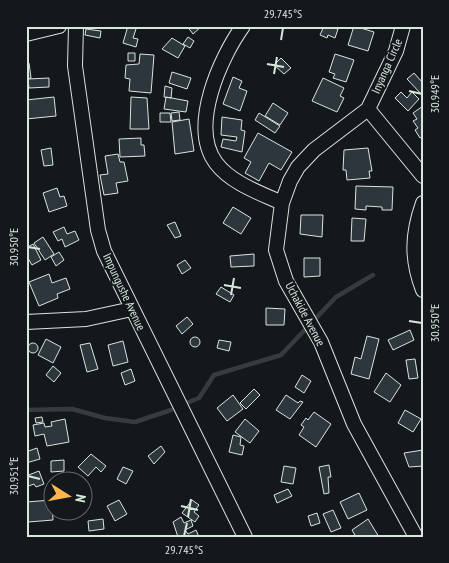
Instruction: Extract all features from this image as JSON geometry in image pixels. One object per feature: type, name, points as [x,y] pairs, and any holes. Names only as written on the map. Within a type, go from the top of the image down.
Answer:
[{"type":"street","points":[[26,34],[59,26]]},
{"type":"street","name":"Impungushe Avenue","points":[[76,26],[75,66],[98,230],[104,251],[245,537]]},
{"type":"street","points":[[243,26],[219,66],[208,113],[207,141],[211,154],[223,170],[244,185],[282,202]]},
{"type":"street","name":"Inyanga Circle","points":[[403,26],[396,50],[368,109],[423,176]]},
{"type":"street","name":"Uchakide Avenue","points":[[368,109],[314,150],[303,162],[290,181],[282,202],[275,240],[279,265],[316,331],[354,424],[416,537]]},
{"type":"street","points":[[423,203],[413,241],[415,265],[423,290]]},
{"type":"street","points":[[26,322],[86,319],[132,310]]},
{"type":"building","points":[[128,26],[136,29],[133,38],[138,39],[136,47],[123,43]]},
{"type":"building","points":[[187,26],[202,26],[193,34]]},
{"type":"building","points":[[324,26],[338,29],[335,38],[328,35],[327,38],[320,35]]},
{"type":"building","points":[[354,26],[374,32],[368,51],[348,45]]},
{"type":"building","points":[[86,29],[101,31],[100,38],[85,35]]},
{"type":"building","points":[[188,37],[194,41],[190,48],[183,44]]},
{"type":"building","points":[[172,38],[185,46],[178,58],[162,49]]},
{"type":"building","points":[[128,53],[135,53],[135,61],[128,61]]},
{"type":"building","points":[[140,54],[154,55],[151,93],[129,91],[130,79],[125,78],[126,65],[139,64]]},
{"type":"building","points":[[335,54],[354,60],[346,82],[333,78],[335,74],[329,72]]},
{"type":"building","points":[[281,58],[291,68],[284,74],[274,65]]},
{"type":"building","points":[[29,63],[31,78],[26,79],[26,64]]},
{"type":"building","points":[[172,72],[191,78],[187,89],[169,83]]},
{"type":"building","points":[[414,73],[423,83],[423,96],[407,79]]},
{"type":"building","points":[[233,77],[242,81],[239,88],[247,91],[240,111],[223,104]]},
{"type":"building","points":[[49,78],[49,87],[29,88],[28,79]]},
{"type":"building","points":[[323,78],[344,88],[340,96],[344,98],[337,112],[312,101]]},
{"type":"building","points":[[165,86],[172,88],[171,98],[164,97]]},
{"type":"building","points":[[401,92],[407,98],[412,92],[419,99],[408,111],[395,98]]},
{"type":"building","points":[[54,97],[56,116],[26,119],[26,100]]},
{"type":"building","points":[[131,97],[147,98],[149,129],[130,129]]},
{"type":"building","points":[[166,97],[188,101],[186,112],[164,109]]},
{"type":"building","points":[[273,103],[288,113],[280,125],[265,116]]},
{"type":"building","points":[[423,106],[423,136],[420,138],[415,130],[418,128],[413,121],[417,119],[413,113]]},
{"type":"building","points":[[179,112],[180,120],[172,121],[171,113]]},
{"type":"building","points":[[160,113],[170,113],[171,122],[160,122]]},
{"type":"building","points":[[259,113],[280,126],[275,133],[255,120]]},
{"type":"building","points":[[222,117],[242,120],[241,130],[245,131],[242,152],[221,147],[223,139],[236,141],[237,137],[221,135]]},
{"type":"building","points":[[189,119],[194,151],[175,154],[172,122]]},
{"type":"building","points":[[258,133],[292,152],[281,170],[269,163],[259,181],[245,173],[251,162],[244,158]]},
{"type":"building","points":[[141,138],[141,145],[144,145],[145,156],[120,157],[119,139]]},
{"type":"building","points":[[51,148],[53,165],[44,166],[41,150]]},
{"type":"building","points":[[368,148],[372,171],[369,171],[370,178],[347,180],[346,170],[343,170],[344,150]]},
{"type":"building","points":[[118,154],[120,162],[124,162],[128,181],[116,183],[118,193],[104,195],[100,175],[108,174],[105,156]]},
{"type":"building","points":[[356,186],[393,187],[392,210],[382,210],[382,207],[366,206],[366,210],[355,209]]},
{"type":"building","points":[[57,188],[60,197],[64,196],[67,206],[49,212],[43,193]]},
{"type":"building","points":[[233,207],[251,218],[241,234],[223,223]]},
{"type":"building","points":[[301,215],[323,215],[322,237],[300,234]]},
{"type":"building","points":[[352,218],[366,219],[364,241],[351,241]]},
{"type":"building","points":[[175,222],[181,236],[175,238],[167,225]]},
{"type":"building","points":[[64,227],[67,234],[75,231],[79,240],[65,247],[62,239],[58,241],[53,232]]},
{"type":"building","points":[[43,237],[54,254],[45,260],[34,243]]},
{"type":"building","points":[[33,244],[41,260],[32,265],[26,255],[26,248]]},
{"type":"building","points":[[59,252],[64,260],[56,266],[51,257]]},
{"type":"building","points":[[254,254],[254,266],[231,267],[230,256]]},
{"type":"building","points":[[304,258],[320,258],[320,276],[304,277]]},
{"type":"building","points":[[185,260],[191,268],[182,274],[177,265]]},
{"type":"building","points":[[49,274],[52,283],[66,278],[70,289],[57,294],[58,298],[39,306],[29,282]]},
{"type":"building","points":[[221,287],[234,295],[230,302],[216,294]]},
{"type":"building","points":[[266,308],[285,309],[284,325],[266,325]]},
{"type":"building","points":[[187,317],[193,324],[182,334],[176,326]]},
{"type":"building","points":[[410,330],[414,340],[393,350],[388,340]]},
{"type":"building","points":[[367,336],[379,339],[369,379],[351,374],[355,357],[361,359]]},
{"type":"building","points":[[195,337],[200,342],[195,347],[190,342]]},
{"type":"building","points":[[46,339],[61,347],[53,363],[38,355]]},
{"type":"building","points":[[219,340],[231,342],[229,351],[217,348]]},
{"type":"building","points":[[123,341],[128,362],[113,366],[108,345]]},
{"type":"building","points":[[33,343],[38,348],[33,353],[28,348]]},
{"type":"building","points":[[90,343],[98,369],[87,372],[80,345]]},
{"type":"building","points":[[415,359],[418,378],[409,379],[406,360]]},
{"type":"building","points":[[53,366],[61,373],[54,382],[46,375]]},
{"type":"building","points":[[131,369],[135,381],[125,385],[121,373]]},
{"type":"building","points":[[386,373],[401,385],[390,402],[374,392]]},
{"type":"building","points":[[302,375],[311,381],[304,393],[295,387]]},
{"type":"building","points":[[254,389],[260,395],[246,409],[240,403]]},
{"type":"building","points":[[233,395],[243,409],[227,421],[217,408]]},
{"type":"building","points":[[286,395],[298,403],[300,401],[303,402],[290,419],[276,410]]},
{"type":"building","points":[[405,410],[421,419],[413,432],[398,423]]},
{"type":"building","points":[[314,412],[331,424],[316,447],[299,435],[304,427],[301,425]]},
{"type":"building","points":[[42,417],[43,422],[36,423],[35,418]]},
{"type":"building","points":[[65,419],[69,442],[47,446],[44,434],[35,436],[33,425],[44,423],[45,427],[52,426],[51,422]]},
{"type":"building","points":[[245,419],[259,431],[250,443],[235,432]]},
{"type":"building","points":[[233,435],[241,437],[240,445],[244,446],[242,455],[229,452]]},
{"type":"building","points":[[161,446],[165,452],[154,464],[148,456]]},
{"type":"building","points":[[37,448],[40,459],[26,463],[26,452]]},
{"type":"building","points":[[423,450],[423,466],[409,467],[404,453]]},
{"type":"building","points":[[91,454],[106,466],[101,472],[96,467],[92,472],[81,470],[78,467]]},
{"type":"building","points":[[64,460],[64,470],[51,470],[51,461]]},
{"type":"building","points":[[329,465],[331,477],[328,477],[329,493],[324,494],[319,467]]},
{"type":"building","points":[[284,466],[296,468],[293,484],[281,482]]},
{"type":"building","points":[[123,467],[133,471],[126,484],[117,479]]},
{"type":"building","points":[[39,471],[42,485],[36,487],[34,484],[26,487],[26,476]]},
{"type":"building","points":[[288,489],[292,496],[277,503],[274,495]]},
{"type":"building","points":[[359,493],[367,510],[348,519],[340,502]]},
{"type":"building","points":[[119,500],[127,514],[115,521],[107,506]]},
{"type":"building","points":[[192,500],[199,505],[194,512],[199,516],[195,522],[182,513]]},
{"type":"building","points":[[42,501],[42,520],[53,520],[28,522],[26,502]]},
{"type":"building","points":[[333,510],[341,528],[331,532],[323,514]]},
{"type":"building","points":[[317,513],[320,523],[311,526],[308,516]]},
{"type":"building","points":[[181,517],[184,523],[191,520],[193,526],[185,530],[188,534],[196,530],[199,537],[178,537],[173,522]]},
{"type":"building","points":[[103,519],[104,529],[89,531],[88,521]]},
{"type":"building","points":[[368,519],[379,537],[356,537],[352,530]]},
{"type":"waterway","points":[[189,402],[199,398],[214,375],[281,355],[336,297],[373,275]]},
{"type":"waterway","points":[[26,410],[72,409],[105,418],[135,422],[171,410]]}]
